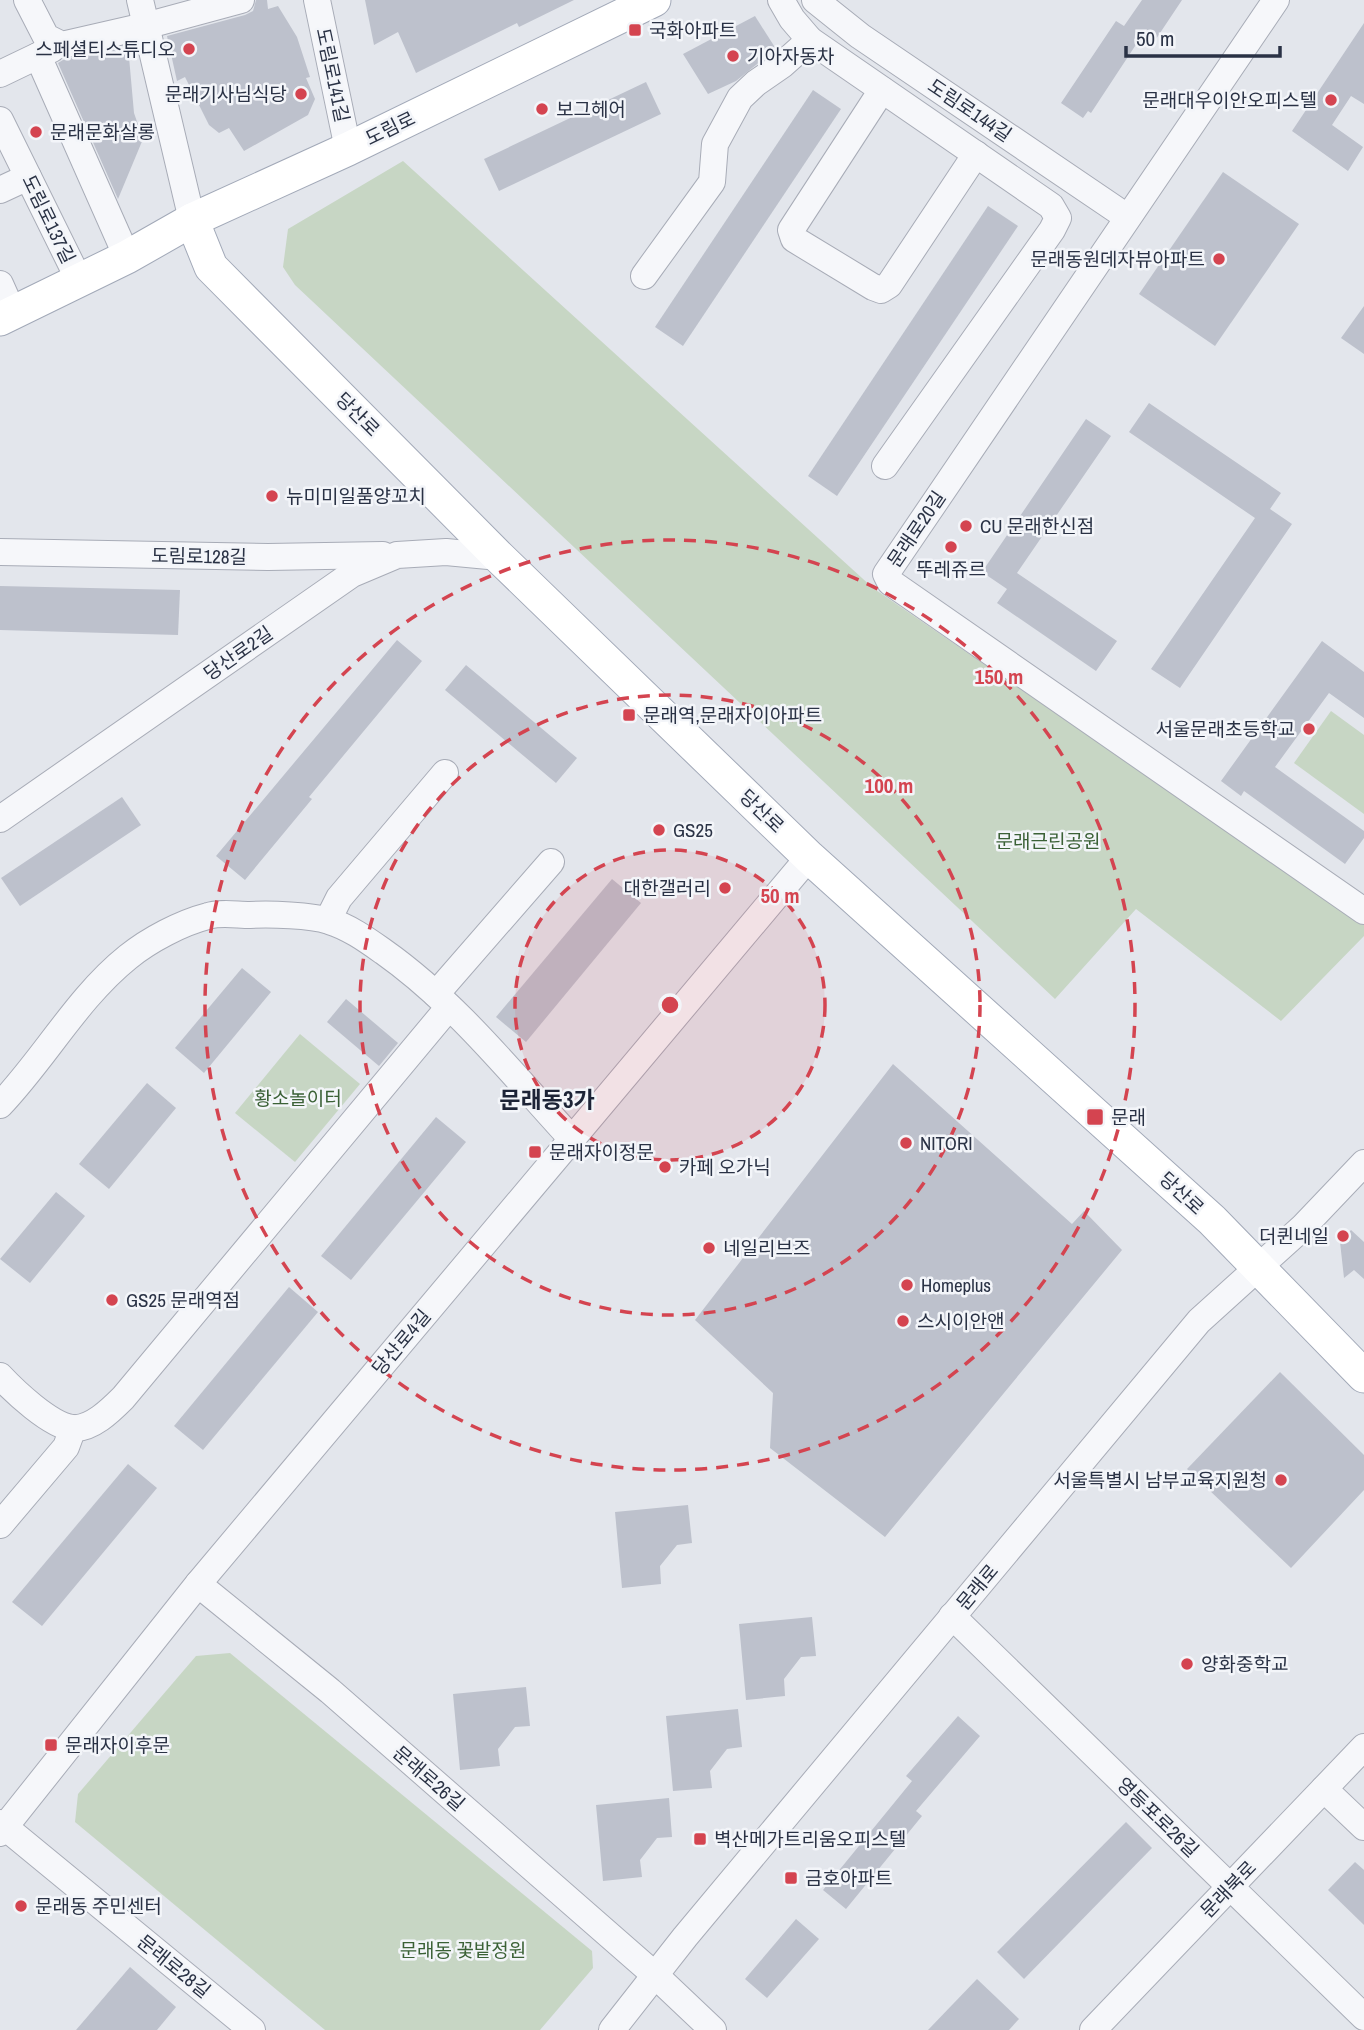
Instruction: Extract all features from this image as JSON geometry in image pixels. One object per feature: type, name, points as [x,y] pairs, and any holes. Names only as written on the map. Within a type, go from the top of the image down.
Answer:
[{"type":"main road","name":"도림로","points":[[4,305],[79,280],[127,257],[192,220],[348,149],[654,0]]},
{"type":"main road","name":"당산로","points":[[192,220],[212,267],[499,556],[809,857],[1101,1118],[1259,1267],[1364,1376]]},
{"type":"street","points":[[27,0],[46,37],[127,257]]},
{"type":"street","points":[[140,0],[192,220]]},
{"type":"street","points":[[0,74],[50,50],[242,0]]},
{"type":"street","name":"도림로141길","points":[[317,0],[348,149]]},
{"type":"street","points":[[781,0],[792,19],[810,40],[1051,206],[1058,218],[885,466]]},
{"type":"street","name":"도림로144길","points":[[815,0],[860,36],[1127,217]]},
{"type":"street","name":"문래로20길","points":[[1276,0],[886,574],[890,582],[1364,911]]},
{"type":"street","points":[[644,276],[712,183],[715,144],[740,98],[810,40]]},
{"type":"street","points":[[883,90],[792,230],[794,239],[881,290],[889,285],[976,154]]},
{"type":"street","name":"도림로137길","points":[[0,120],[79,280]]},
{"type":"street","points":[[0,190],[28,177]]},
{"type":"street","name":"도림로128길","points":[[0,552],[268,557],[397,555]]},
{"type":"street","name":"당산로2길","points":[[0,819],[352,574],[397,555],[446,552],[499,556]]},
{"type":"street","points":[[328,920],[339,898],[445,773]]},
{"type":"street","name":"당산로4길","points":[[2,1828],[198,1584],[809,857]]},
{"type":"street","points":[[0,1377],[58,1423],[74,1428],[93,1422],[123,1398],[551,862]]},
{"type":"street","points":[[0,1105],[22,1083],[62,1029],[109,973],[155,937],[209,915],[260,915],[328,920],[360,935],[401,964],[442,1001],[572,1139]]},
{"type":"street","name":"문래로","points":[[612,2030],[694,1927],[1199,1321],[1303,1227],[1364,1163]]},
{"type":"street","points":[[0,1525],[66,1447],[74,1428]]},
{"type":"street","name":"문래로26길","points":[[198,1584],[330,1691],[656,1976],[713,2030]]},
{"type":"street","name":"영등포로26길","points":[[952,1616],[1364,2017]]},
{"type":"street","name":"문래북로","points":[[1093,2030],[1364,1747]]},
{"type":"street","points":[[1324,1789],[1364,1827]]},
{"type":"street","name":"문래로28길","points":[[2,1828],[252,2030]]},
{"type":"green space","name":"문래근린공원","points":[[403,161],[873,588],[1364,925],[1364,936],[1281,1021],[1136,909],[1055,999],[295,285],[283,267],[288,229]]},
{"type":"green space","points":[[1331,711],[1364,735],[1364,814],[1294,763]]},
{"type":"green space","name":"황소놀이터","points":[[300,1034],[360,1084],[295,1162],[235,1113]]},
{"type":"green space","name":"문래동 꽃밭정원","points":[[230,1653],[592,1951],[593,1968],[540,2030],[325,2030],[75,1822],[78,1794],[196,1656]]},
{"type":"building","points":[[256,0],[267,0],[268,9],[278,6],[297,37],[310,77],[306,78],[315,99],[308,115],[244,151],[229,128],[219,133],[209,125],[185,77],[177,81],[167,36],[245,15],[253,11]]},
{"type":"building","points":[[365,0],[574,0],[519,27],[517,23],[416,73],[398,32],[374,45]]},
{"type":"building","points":[[1142,0],[1182,0],[1150,48],[1139,40],[1091,113],[1088,111],[1083,118],[1061,103],[1116,21],[1124,26]]},
{"type":"building","name":"기아자동차","points":[[755,16],[776,49],[736,81],[708,94],[683,54]]},
{"type":"building","name":"문래대우이안오피스텔","points":[[1364,23],[1364,104],[1351,96],[1332,125],[1363,147],[1348,171],[1292,131]]},
{"type":"building","points":[[128,46],[134,113],[143,139],[118,199],[58,63]]},
{"type":"building","points":[[646,82],[661,114],[499,191],[484,159]]},
{"type":"building","points":[[813,90],[841,109],[683,346],[655,327]]},
{"type":"building","name":"문래동원데자뷰아파트","points":[[1223,172],[1299,224],[1215,346],[1139,294]]},
{"type":"building","points":[[988,206],[1018,226],[837,496],[808,476]]},
{"type":"building","points":[[1364,306],[1364,354],[1341,338]]},
{"type":"building","points":[[1149,403],[1281,493],[1270,509],[1292,524],[1180,688],[1151,669],[1255,518],[1129,432]]},
{"type":"building","points":[[1086,419],[1111,436],[1017,573],[1117,641],[1096,671],[997,603],[1007,589],[982,572]]},
{"type":"building","points":[[0,586],[180,590],[178,635],[0,630]]},
{"type":"building","points":[[397,640],[422,661],[309,797],[312,799],[245,880],[216,856]]},
{"type":"building","points":[[1322,641],[1364,672],[1364,718],[1329,693],[1275,767],[1364,831],[1364,838],[1345,864],[1244,791],[1241,796],[1221,781]]},
{"type":"building","points":[[466,665],[577,758],[556,783],[445,690]]},
{"type":"building","points":[[122,797],[141,825],[20,906],[1,878]]},
{"type":"building","points":[[612,879],[641,903],[526,1042],[496,1017]]},
{"type":"building","points":[[242,968],[271,992],[204,1073],[175,1048]]},
{"type":"building","points":[[346,999],[398,1043],[379,1066],[327,1022]]},
{"type":"building","name":"Homeplus","points":[[893,1064],[1072,1224],[1084,1211],[1122,1250],[885,1537],[770,1448],[773,1393],[695,1320]]},
{"type":"building","points":[[147,1083],[176,1108],[109,1189],[79,1164]]},
{"type":"building","points":[[436,1117],[466,1142],[351,1280],[321,1256]]},
{"type":"building","points":[[56,1192],[85,1216],[30,1283],[0,1259]]},
{"type":"building","points":[[1351,1230],[1364,1242],[1364,1279],[1354,1270],[1344,1278],[1340,1242]]},
{"type":"building","points":[[289,1287],[318,1312],[203,1450],[174,1426]]},
{"type":"building","name":"서울특별시 남부교육지원청","points":[[1280,1372],[1364,1455],[1364,1490],[1291,1568],[1187,1469]]},
{"type":"building","points":[[128,1464],[157,1488],[42,1626],[12,1602]]},
{"type":"building","points":[[688,1505],[692,1543],[677,1545],[660,1566],[661,1584],[622,1588],[615,1512]]},
{"type":"building","points":[[812,1617],[816,1656],[801,1657],[784,1679],[785,1696],[746,1700],[739,1624]]},
{"type":"building","points":[[526,1687],[530,1726],[515,1727],[498,1749],[500,1766],[460,1770],[453,1694]]},
{"type":"building","points":[[738,1709],[742,1747],[727,1749],[710,1771],[712,1788],[673,1791],[666,1716]]},
{"type":"building","points":[[958,1716],[980,1736],[916,1811],[922,1816],[846,1909],[823,1890],[912,1781],[906,1776]]},
{"type":"building","points":[[669,1798],[672,1837],[657,1838],[640,1860],[642,1877],[603,1881],[596,1805]]},
{"type":"building","points":[[1126,1822],[1152,1848],[1024,1979],[997,1952]]},
{"type":"building","points":[[1355,1862],[1364,1870],[1364,1925],[1328,1890]]},
{"type":"building","points":[[796,1919],[819,1939],[767,1998],[745,1979]]},
{"type":"building","points":[[130,1967],[176,2007],[157,2030],[76,2030]]},
{"type":"building","points":[[977,1979],[1019,2019],[1009,2030],[928,2030]]},
{"type":"place","name":"국화아파트","points":[[635,30]]},
{"type":"place","name":"스페셜티스튜디오","points":[[189,49]]},
{"type":"place","name":"기아자동차","points":[[733,56]]},
{"type":"place","name":"문래기사님식당","points":[[301,94]]},
{"type":"place","name":"문래대우이안오피스텔","points":[[1331,100]]},
{"type":"place","name":"보그헤어","points":[[542,109]]},
{"type":"place","name":"문래문화살롱","points":[[36,132]]},
{"type":"place","name":"문래동원데자뷰아파트","points":[[1219,259]]},
{"type":"place","name":"뉴미미일품양꼬치","points":[[272,496]]},
{"type":"place","name":"CU 문래한신점","points":[[966,526]]},
{"type":"place","name":"뚜레쥬르","points":[[951,547]]},
{"type":"place","name":"문래역,문래자이아파트","points":[[629,715]]},
{"type":"place","name":"서울문래초등학교","points":[[1309,729]]},
{"type":"place","name":"GS25","points":[[659,830]]},
{"type":"place","name":"대한갤러리","points":[[725,888]]},
{"type":"place","name":"문래","points":[[1095,1117]]},
{"type":"place","name":"NITORI","points":[[906,1143]]},
{"type":"place","name":"문래자이정문","points":[[535,1152]]},
{"type":"place","name":"카페 오가닉","points":[[665,1167]]},
{"type":"place","name":"더퀸네일","points":[[1343,1236]]},
{"type":"place","name":"네일리브즈","points":[[709,1248]]},
{"type":"place","name":"Homeplus","points":[[907,1285]]},
{"type":"place","name":"GS25 문래역점","points":[[112,1300]]},
{"type":"place","name":"스시이안앤","points":[[903,1321]]},
{"type":"place","name":"서울특별시 남부교육지원청","points":[[1281,1480]]},
{"type":"place","name":"양화중학교","points":[[1187,1664]]},
{"type":"place","name":"문래자이후문","points":[[51,1745]]},
{"type":"place","name":"벽산메가트리움오피스텔","points":[[700,1839]]},
{"type":"place","name":"금호아파트","points":[[791,1878]]},
{"type":"place","name":"문래동 주민센터","points":[[21,1906]]},
{"type":"district","name":"문래동3가","points":[[547,1100]]}]
